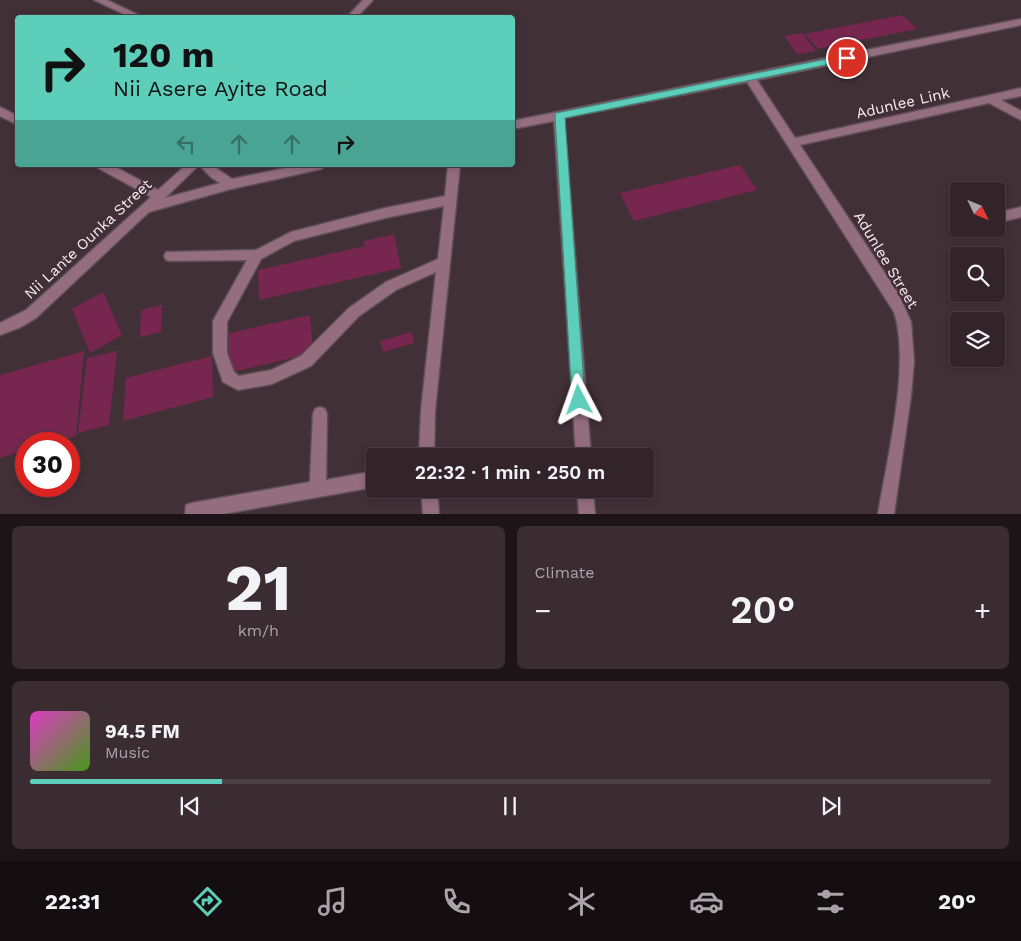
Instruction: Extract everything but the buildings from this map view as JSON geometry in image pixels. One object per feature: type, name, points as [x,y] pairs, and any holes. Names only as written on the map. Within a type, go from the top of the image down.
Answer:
[{"type":"street","points":[[98,0],[134,15]]},
{"type":"street","points":[[353,15],[368,0]]},
{"type":"street","points":[[515,124],[1021,22]]},
{"type":"street","name":"Adunlee Street","points":[[750,78],[893,297],[904,322],[906,361],[904,396],[886,514]]},
{"type":"street","name":"Adunlee Link","points":[[792,143],[1021,92]]},
{"type":"street","points":[[991,99],[1021,116]]},
{"type":"street","points":[[0,112],[15,120]]},
{"type":"street","points":[[560,116],[582,448]]},
{"type":"street","points":[[106,167],[160,196]]},
{"type":"street","name":"Nii Lante Ounka Street","points":[[0,329],[16,323],[31,314],[191,167]]},
{"type":"street","points":[[207,167],[231,184]]},
{"type":"street","points":[[146,209],[231,184],[312,167]]},
{"type":"street","points":[[427,448],[428,411],[454,167]]},
{"type":"street","points":[[170,256],[257,255],[291,237],[384,213],[450,200]]},
{"type":"street","points":[[1005,216],[1021,212]]},
{"type":"street","points":[[257,255],[220,321],[220,352],[228,377],[238,383],[272,377],[306,361],[354,312],[391,286],[445,262]]},
{"type":"street","points":[[318,489],[320,414]]},
{"type":"street","points":[[192,511],[366,481]]},
{"type":"street","points":[[430,498],[431,514]]},
{"type":"street","points":[[586,498],[587,514]]},
{"type":"route","points":[[579,400],[560,116],[847,58]]}]
